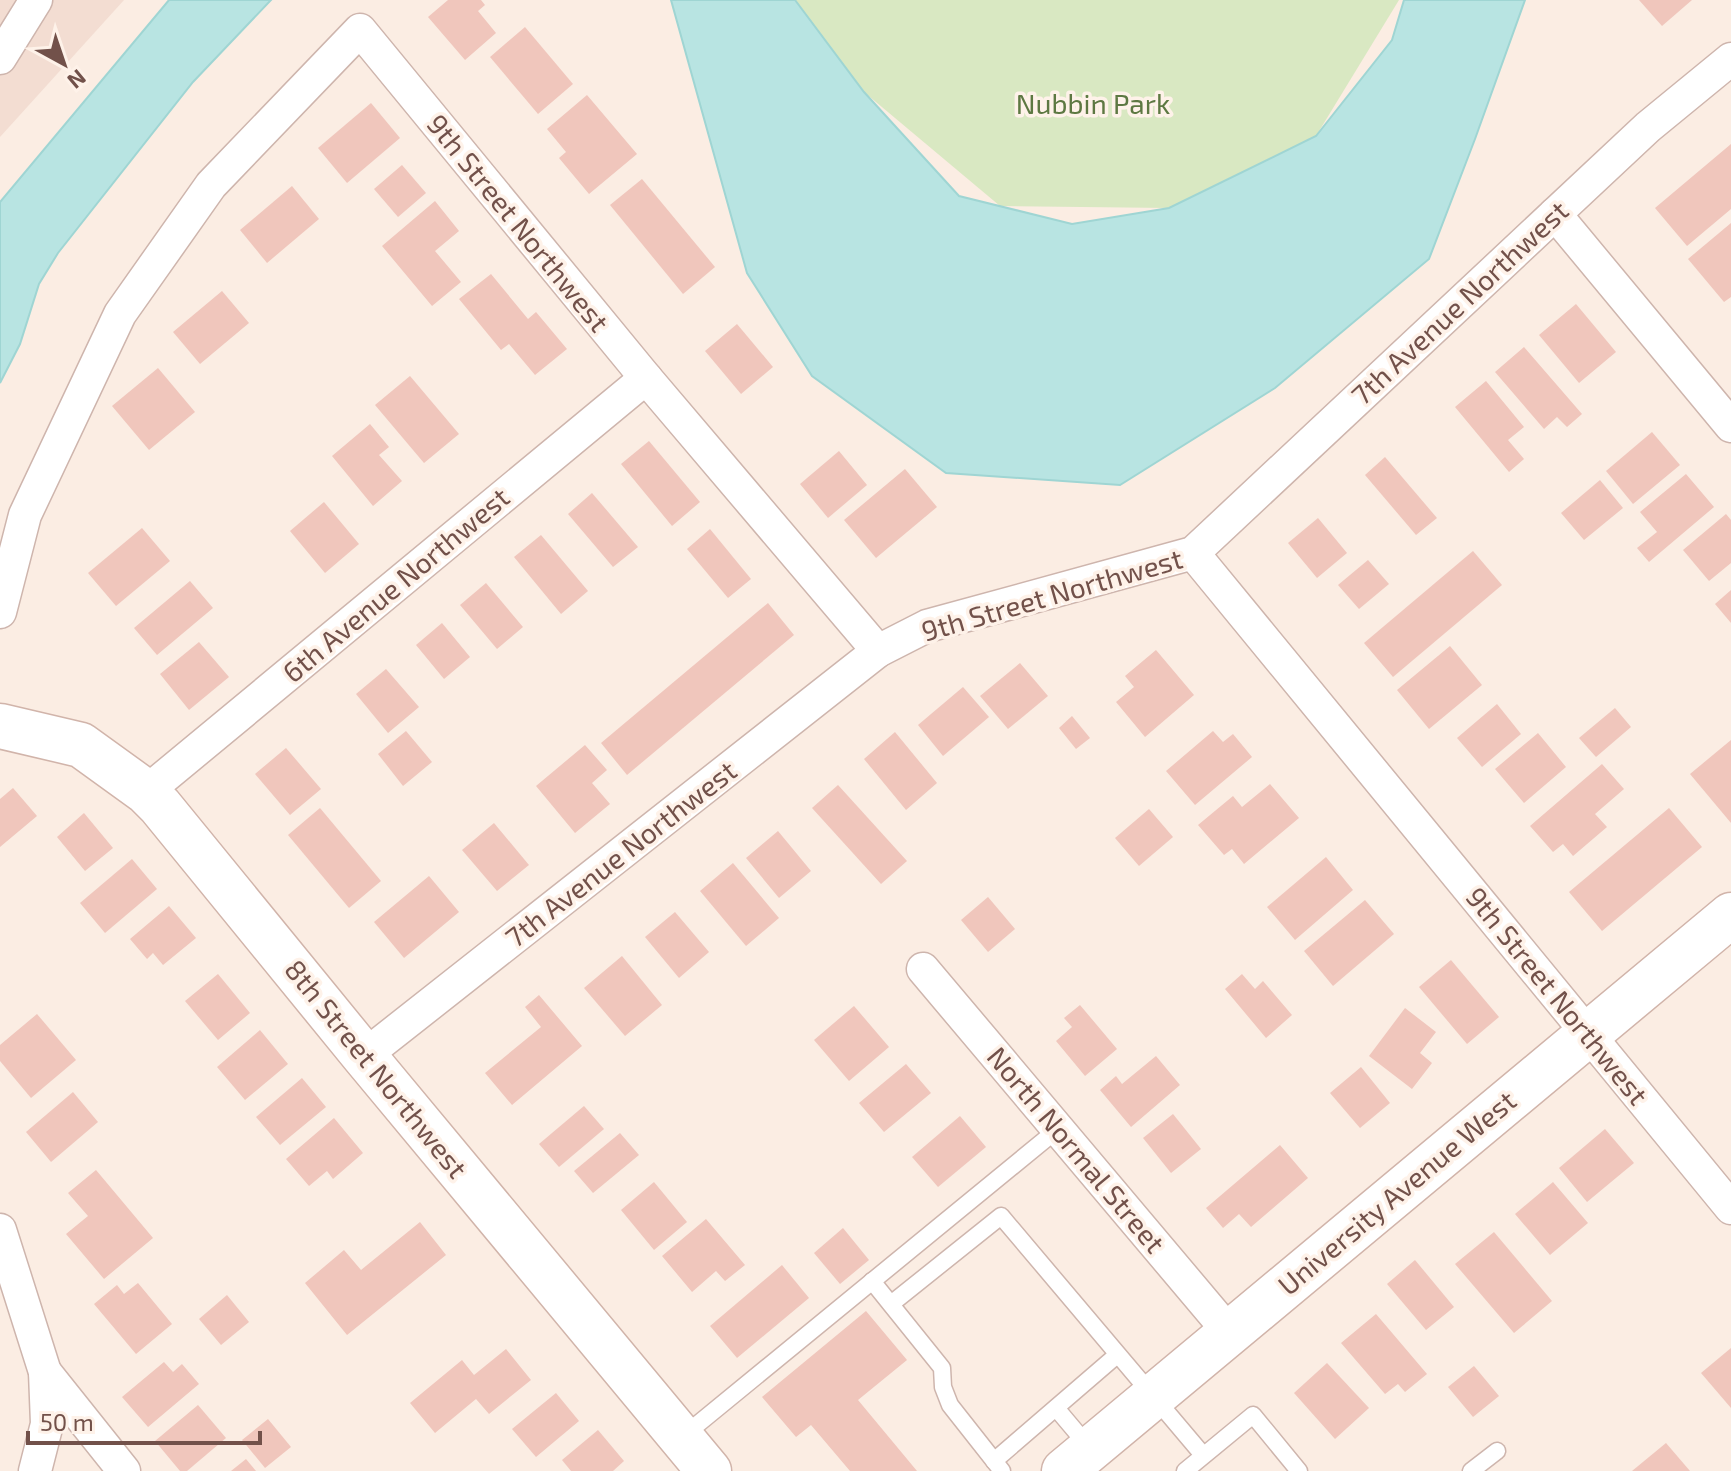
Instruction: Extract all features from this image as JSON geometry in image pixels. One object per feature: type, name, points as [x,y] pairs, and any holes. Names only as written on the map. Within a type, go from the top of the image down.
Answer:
[{"type":"street","points":[[0,58],[36,0]]},
{"type":"street","name":"9th Street Northwest","points":[[0,612],[25,515],[120,314],[211,185],[360,30],[646,378],[878,651],[927,626],[1193,553],[1731,1208]]},
{"type":"street","name":"7th Avenue Northwest","points":[[1193,553],[1648,127],[1731,59]]},
{"type":"street","points":[[1555,214],[1731,426]]},
{"type":"street","name":"6th Avenue Northwest","points":[[146,792],[646,378]]},
{"type":"street","name":"7th Avenue Northwest","points":[[364,1056],[878,651]]},
{"type":"street","name":"8th Street Northwest","points":[[0,726],[81,745],[146,792],[160,806],[709,1471]]},
{"type":"street","name":"University Avenue West","points":[[1077,1460],[1731,915]]},
{"type":"street","name":"North Normal Street","points":[[923,969],[1229,1332]]},
{"type":"street","points":[[0,1230],[45,1372],[47,1424],[35,1471]]},
{"type":"street","points":[[45,1372],[124,1471]]},
{"type":"lane","points":[[681,1437],[1058,1129]]},
{"type":"lane","points":[[891,1304],[1001,1216],[1203,1455]]},
{"type":"lane","points":[[872,1281],[942,1368],[943,1387],[950,1405],[998,1466],[1056,1408],[1117,1355]]},
{"type":"lane","points":[[1056,1408],[1077,1460]]},
{"type":"lane","points":[[1185,1471],[1253,1415],[1299,1471]]},
{"type":"lane","points":[[1471,1471],[1497,1451]]},
{"type":"shaded area","points":[[0,0],[124,0],[0,137]]},
{"type":"green space","name":"Nubbin Park","points":[[788,0],[1399,0],[1316,136],[1169,208],[1000,206],[864,92]]},
{"type":"water","points":[[169,0],[271,0],[193,82],[58,253],[39,284],[20,344],[0,383],[0,202]]},
{"type":"water","points":[[671,0],[795,0],[864,92],[959,196],[1072,224],[1169,208],[1316,136],[1392,40],[1404,0],[1525,0],[1429,259],[1275,388],[1120,485],[946,473],[812,376],[747,273]]},
{"type":"building","points":[[448,0],[481,0],[485,5],[478,11],[496,33],[465,60],[428,17]]},
{"type":"building","points":[[1639,0],[1692,0],[1662,26]]},
{"type":"building","points":[[525,27],[573,84],[538,114],[490,57]]},
{"type":"building","points":[[587,95],[637,154],[589,194],[559,158],[566,152],[547,129]]},
{"type":"building","points":[[371,103],[400,138],[347,183],[318,148]]},
{"type":"building","points":[[1731,144],[1731,209],[1687,246],[1655,208]]},
{"type":"building","points":[[402,165],[426,193],[398,217],[374,189]]},
{"type":"building","points":[[642,179],[715,267],[683,294],[610,205]]},
{"type":"building","points":[[292,186],[319,219],[267,263],[240,230]]},
{"type":"building","points":[[435,201],[459,231],[435,251],[461,282],[432,306],[382,246]]},
{"type":"building","points":[[1731,223],[1731,297],[1724,302],[1688,259]]},
{"type":"building","points":[[491,274],[528,319],[536,312],[567,349],[535,375],[509,344],[501,350],[459,299]]},
{"type":"building","points":[[222,291],[249,323],[200,364],[173,332]]},
{"type":"building","points":[[1576,304],[1616,352],[1579,383],[1539,335]]},
{"type":"building","points":[[737,324],[773,367],[741,394],[705,351]]},
{"type":"building","points":[[1524,347],[1582,414],[1567,427],[1557,417],[1544,429],[1495,372]]},
{"type":"building","points":[[158,368],[195,412],[149,450],[112,406]]},
{"type":"building","points":[[410,376],[459,434],[424,463],[375,405]]},
{"type":"building","points":[[1486,381],[1524,427],[1508,440],[1524,459],[1509,472],[1455,407]]},
{"type":"building","points":[[370,424],[389,447],[379,455],[402,481],[373,506],[332,456]]},
{"type":"building","points":[[1652,432],[1680,465],[1633,504],[1606,471]]},
{"type":"building","points":[[649,441],[700,502],[672,526],[621,464]]},
{"type":"building","points":[[839,451],[867,485],[828,518],[800,484]]},
{"type":"building","points":[[1385,457],[1437,518],[1416,535],[1365,475]]},
{"type":"building","points":[[905,469],[937,507],[876,558],[844,520]]},
{"type":"building","points":[[1686,474],[1714,507],[1649,562],[1637,548],[1657,532],[1640,512]]},
{"type":"building","points":[[1600,480],[1623,508],[1584,540],[1561,513]]},
{"type":"building","points":[[592,493],[638,547],[613,567],[568,514]]},
{"type":"building","points":[[324,502],[359,544],[325,573],[290,531]]},
{"type":"building","points":[[1726,514],[1731,520],[1731,563],[1709,581],[1683,550]]},
{"type":"building","points":[[1318,518],[1347,553],[1317,578],[1288,543]]},
{"type":"building","points":[[142,528],[170,561],[116,606],[88,573]]},
{"type":"building","points":[[710,529],[751,579],[728,598],[687,549]]},
{"type":"building","points":[[541,535],[588,591],[561,614],[514,557]]},
{"type":"building","points":[[1473,551],[1502,585],[1393,677],[1364,643]]},
{"type":"building","points":[[1368,560],[1389,584],[1359,609],[1338,585]]},
{"type":"building","points":[[190,581],[213,608],[157,655],[134,628]]},
{"type":"building","points":[[486,583],[523,627],[497,649],[460,605]]},
{"type":"building","points":[[1731,590],[1731,623],[1715,604]]},
{"type":"building","points":[[768,603],[794,635],[627,775],[601,743]]},
{"type":"building","points":[[442,623],[470,657],[444,679],[416,645]]},
{"type":"building","points":[[199,642],[229,677],[189,710],[160,674]]},
{"type":"building","points":[[1450,646],[1482,685],[1429,729],[1397,690]]},
{"type":"building","points":[[1156,650],[1194,695],[1145,737],[1116,702],[1134,687],[1125,676]]},
{"type":"building","points":[[1020,663],[1048,696],[1008,729],[980,696]]},
{"type":"building","points":[[386,669],[419,707],[388,733],[356,694]]},
{"type":"building","points":[[963,687],[989,717],[943,756],[918,725]]},
{"type":"building","points":[[1497,704],[1521,734],[1482,767],[1457,738]]},
{"type":"building","points":[[1615,708],[1631,727],[1596,757],[1579,738]]},
{"type":"building","points":[[1072,716],[1090,738],[1076,749],[1059,728]]},
{"type":"building","points":[[406,731],[432,762],[403,786],[378,754]]},
{"type":"building","points":[[1213,731],[1223,742],[1233,734],[1252,757],[1195,805],[1166,771]]},
{"type":"building","points":[[895,732],[937,783],[906,810],[864,759]]},
{"type":"building","points":[[1538,733],[1566,767],[1524,803],[1495,769]]},
{"type":"building","points":[[1731,740],[1731,823],[1690,774]]},
{"type":"building","points":[[585,745],[607,770],[592,783],[610,804],[575,833],[536,786]]},
{"type":"building","points":[[286,748],[321,789],[290,815],[255,774]]},
{"type":"building","points":[[1602,764],[1624,789],[1595,814],[1607,827],[1573,856],[1563,844],[1553,852],[1530,826]]},
{"type":"building","points":[[1270,784],[1299,818],[1244,864],[1232,849],[1224,855],[1198,825],[1233,796],[1242,807]]},
{"type":"building","points":[[838,785],[907,861],[881,884],[812,808]]},
{"type":"building","points":[[13,788],[37,816],[0,847],[0,799]]},
{"type":"building","points":[[320,808],[381,881],[349,908],[288,835]]},
{"type":"building","points":[[1669,808],[1702,847],[1602,931],[1569,892]]},
{"type":"building","points":[[1149,809],[1173,837],[1139,866],[1115,838]]},
{"type":"building","points":[[84,813],[113,848],[85,871],[57,837]]},
{"type":"building","points":[[494,823],[529,865],[497,891],[462,850]]},
{"type":"building","points":[[778,831],[811,871],[779,898],[746,858]]},
{"type":"building","points":[[1326,857],[1353,890],[1295,940],[1267,907]]},
{"type":"building","points":[[132,859],[157,889],[105,933],[80,903]]},
{"type":"building","points":[[733,863],[779,918],[746,946],[700,891]]},
{"type":"building","points":[[429,876],[459,912],[404,958],[374,922]]},
{"type":"building","points":[[988,897],[1015,929],[988,952],[961,920]]},
{"type":"building","points":[[1365,900],[1394,934],[1333,986],[1304,951]]},
{"type":"building","points":[[169,906],[196,938],[163,965],[153,953],[147,959],[130,939]]},
{"type":"building","points":[[675,912],[709,952],[679,978],[645,937]]},
{"type":"building","points":[[622,956],[662,1005],[625,1036],[584,988]]},
{"type":"building","points":[[1451,960],[1499,1017],[1467,1044],[1419,987]]},
{"type":"building","points":[[218,974],[250,1013],[218,1040],[185,1001]]},
{"type":"building","points":[[1242,974],[1255,989],[1263,981],[1292,1015],[1266,1038],[1225,989]]},
{"type":"building","points":[[539,995],[582,1046],[512,1105],[485,1073],[541,1027],[525,1007]]},
{"type":"building","points":[[1080,1005],[1117,1049],[1085,1076],[1056,1041],[1072,1027],[1064,1018]]},
{"type":"building","points":[[854,1006],[889,1047],[849,1081],[814,1040]]},
{"type":"building","points":[[1405,1008],[1436,1032],[1420,1053],[1432,1063],[1412,1089],[1369,1056]]},
{"type":"building","points":[[37,1014],[76,1060],[31,1098],[0,1061],[0,1045]]},
{"type":"building","points":[[260,1030],[288,1064],[245,1100],[217,1067]]},
{"type":"building","points":[[1156,1056],[1180,1085],[1131,1127],[1100,1090],[1116,1076],[1122,1084]]},
{"type":"building","points":[[906,1064],[931,1093],[884,1132],[859,1103]]},
{"type":"building","points":[[1361,1067],[1390,1103],[1360,1128],[1330,1093]]},
{"type":"building","points":[[302,1078],[326,1107],[280,1145],[256,1117]]},
{"type":"building","points":[[73,1092],[98,1122],[51,1162],[26,1132]]},
{"type":"building","points":[[584,1106],[604,1129],[559,1167],[539,1144]]},
{"type":"building","points":[[1173,1114],[1201,1149],[1171,1173],[1143,1138]]},
{"type":"building","points":[[960,1116],[986,1147],[938,1187],[912,1157]]},
{"type":"building","points":[[334,1118],[363,1153],[333,1179],[327,1171],[309,1186],[286,1159]]},
{"type":"building","points":[[1605,1129],[1634,1163],[1587,1202],[1559,1168]]},
{"type":"building","points":[[620,1133],[639,1155],[593,1193],[574,1171]]},
{"type":"building","points":[[1280,1145],[1308,1178],[1251,1227],[1239,1214],[1223,1228],[1206,1208]]},
{"type":"building","points":[[96,1170],[153,1238],[104,1279],[66,1234],[88,1216],[68,1193]]},
{"type":"building","points":[[654,1182],[687,1222],[654,1250],[621,1210]]},
{"type":"building","points":[[1553,1182],[1588,1223],[1550,1255],[1515,1214]]},
{"type":"building","points":[[706,1219],[745,1265],[725,1281],[716,1271],[692,1292],[662,1256]]},
{"type":"building","points":[[420,1222],[446,1255],[347,1335],[305,1283],[344,1250],[361,1270]]},
{"type":"building","points":[[843,1228],[869,1260],[840,1284],[814,1253]]},
{"type":"building","points":[[1494,1232],[1552,1301],[1514,1333],[1455,1264]]},
{"type":"building","points":[[1415,1260],[1454,1307],[1426,1330],[1387,1284]]},
{"type":"building","points":[[782,1265],[809,1298],[737,1358],[710,1326]]},
{"type":"building","points":[[138,1283],[172,1324],[136,1354],[94,1304],[117,1285],[124,1294]]},
{"type":"building","points":[[227,1295],[249,1322],[221,1345],[199,1319]]},
{"type":"building","points":[[866,1311],[907,1360],[858,1400],[917,1471],[850,1471],[811,1425],[796,1437],[762,1397]]},
{"type":"building","points":[[1376,1314],[1427,1374],[1405,1392],[1398,1384],[1385,1394],[1341,1343]]},
{"type":"building","points":[[1731,1348],[1731,1408],[1701,1373]]},
{"type":"building","points":[[506,1349],[531,1380],[489,1414],[476,1399],[435,1433],[410,1403],[462,1360],[474,1375]]},
{"type":"building","points":[[164,1362],[173,1372],[182,1364],[199,1384],[148,1427],[122,1397]]},
{"type":"building","points":[[1327,1363],[1369,1408],[1335,1439],[1294,1393]]},
{"type":"building","points":[[1474,1366],[1499,1396],[1473,1417],[1448,1387]]},
{"type":"building","points":[[556,1393],[579,1421],[536,1457],[512,1429]]},
{"type":"building","points":[[198,1405],[226,1438],[187,1471],[180,1471],[155,1441]]},
{"type":"building","points":[[268,1419],[291,1447],[265,1468],[242,1440]]},
{"type":"building","points":[[598,1430],[624,1461],[613,1471],[571,1471],[562,1460]]},
{"type":"building","points":[[1666,1443],[1690,1471],[1632,1471]]},
{"type":"building","points":[[246,1459],[256,1471],[231,1471]]}]
